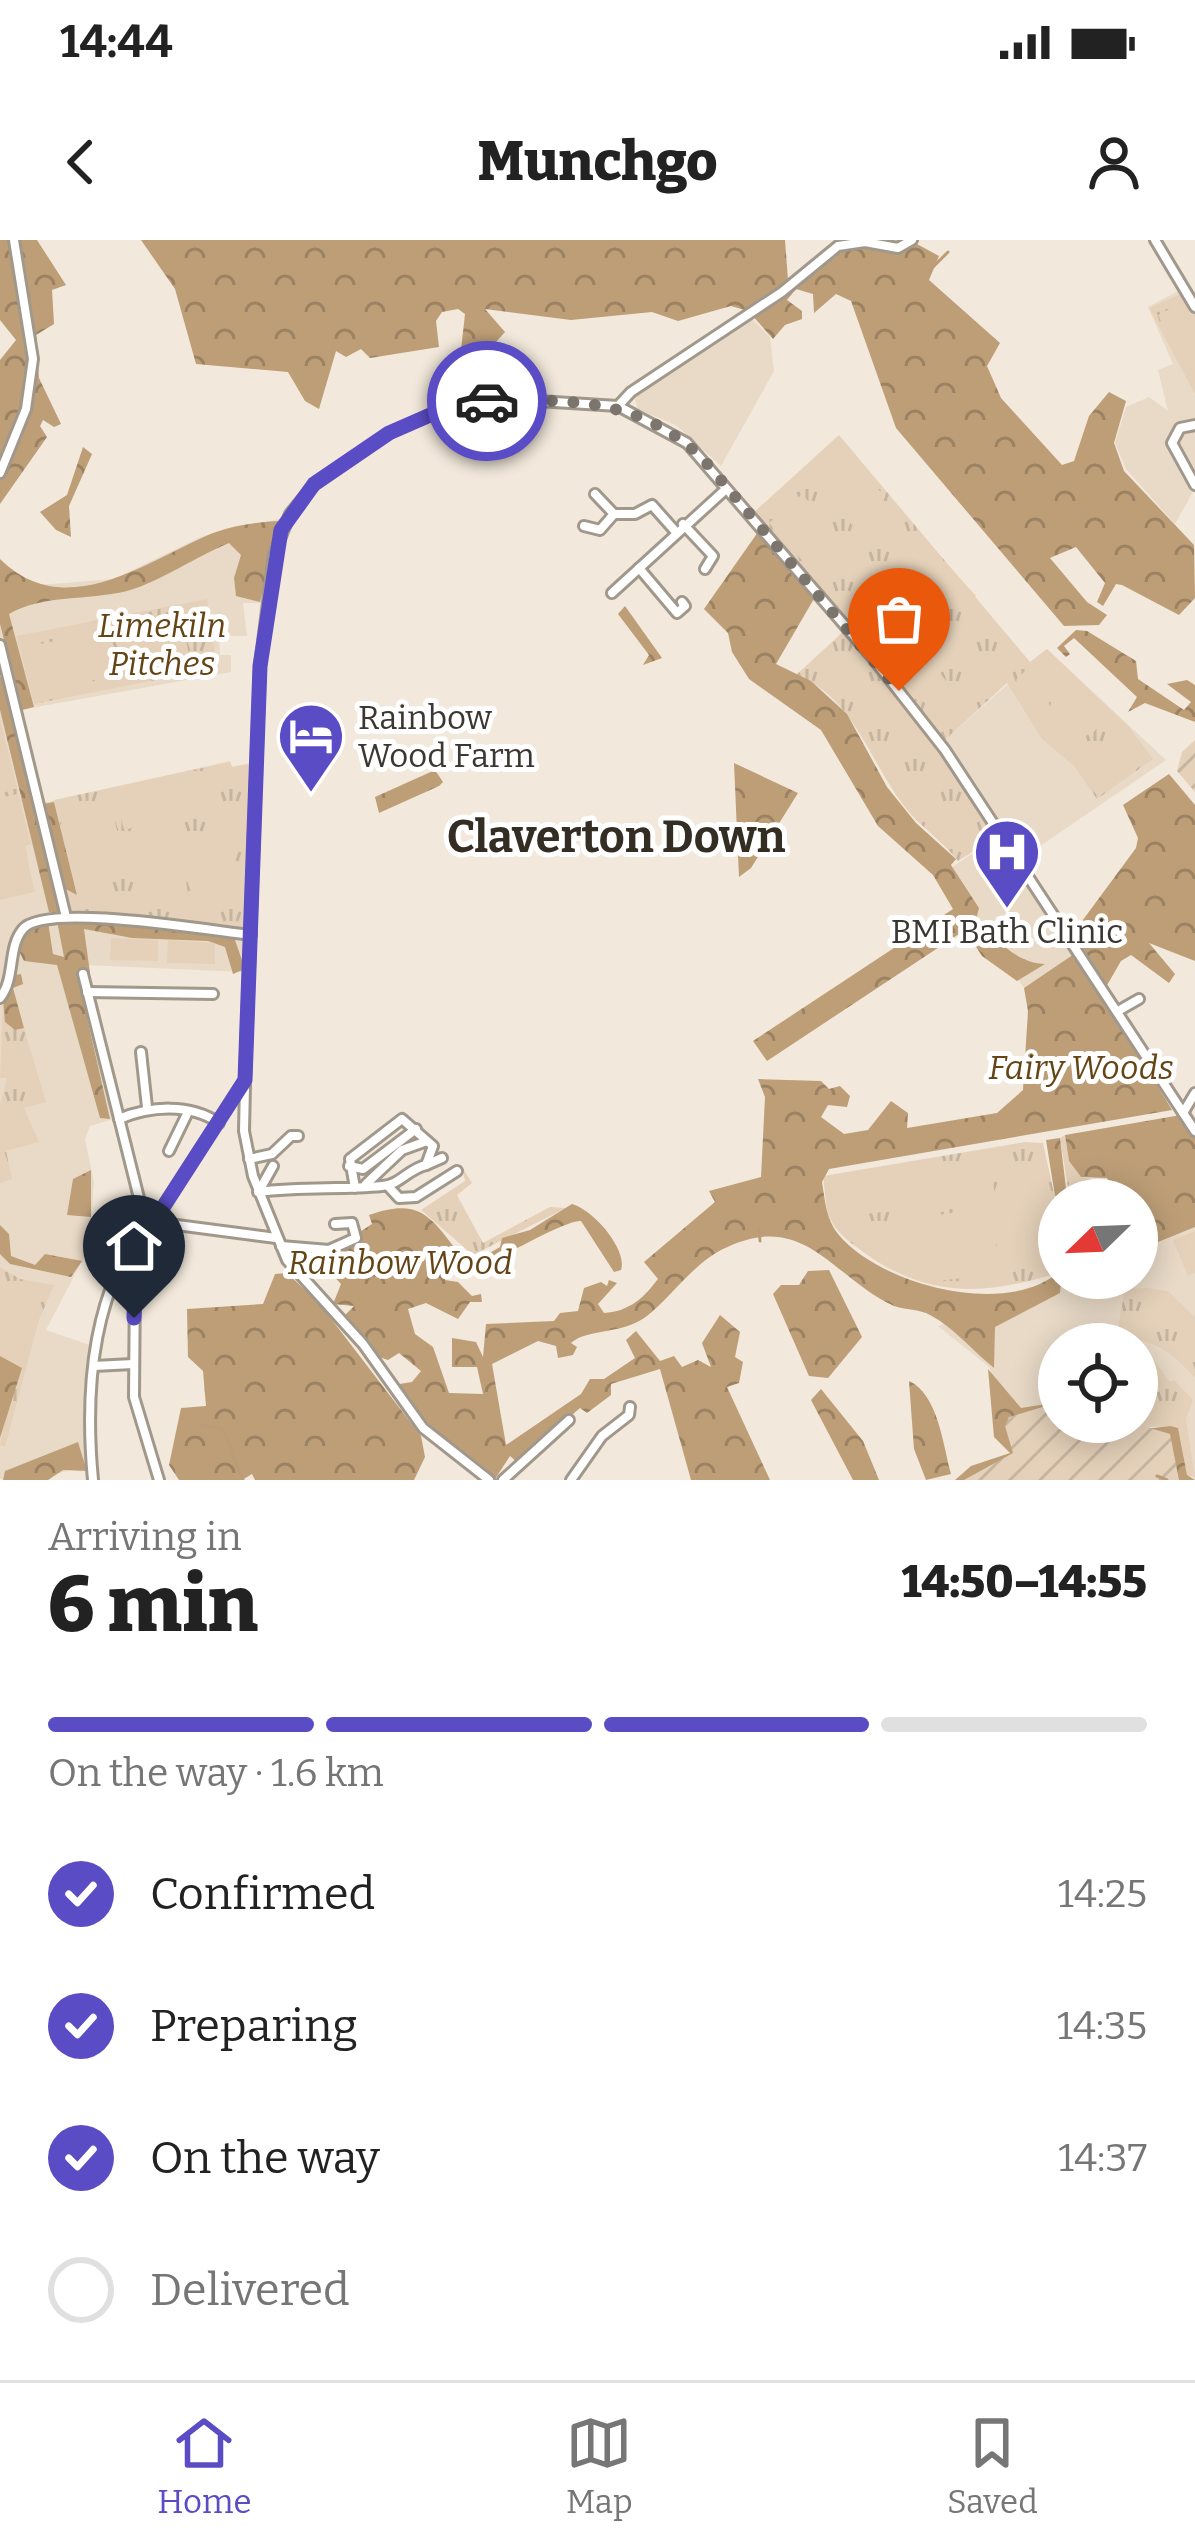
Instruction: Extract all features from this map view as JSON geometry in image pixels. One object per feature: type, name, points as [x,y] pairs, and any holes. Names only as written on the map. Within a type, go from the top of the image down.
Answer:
[{"type":"street","points":[[0,473],[26,409],[33,359],[14,240]]},
{"type":"street","points":[[618,406],[631,392],[782,292],[838,246],[865,242],[902,248],[912,240]]},
{"type":"street","points":[[1155,240],[1195,307]]},
{"type":"street","points":[[489,1480],[423,1428],[363,1344],[294,1271],[258,1192],[241,1088],[263,635],[274,554],[290,514],[314,484],[389,433],[453,405],[522,400],[618,406],[675,434],[872,656],[945,750],[1195,1131]]},
{"type":"street","points":[[1195,425],[1180,428],[1172,442],[1195,485]]},
{"type":"street","points":[[612,592],[726,489]]},
{"type":"street","points":[[595,494],[614,514],[635,514],[652,506],[713,556],[705,570]]},
{"type":"street","points":[[584,526],[600,530],[614,514]]},
{"type":"street","points":[[639,568],[677,613],[685,606],[682,602]]},
{"type":"street","points":[[0,645],[66,917]]},
{"type":"street","points":[[0,998],[25,926],[39,918],[251,934]]},
{"type":"street","points":[[82,974],[146,1220]]},
{"type":"street","points":[[87,992],[213,994]]},
{"type":"street","points":[[1118,1011],[1139,999]]},
{"type":"street","points":[[141,1052],[147,1107]]},
{"type":"street","points":[[159,1480],[137,1414],[133,1364],[146,1220],[241,1088]]},
{"type":"street","points":[[1183,1113],[1195,1093]]},
{"type":"street","points":[[118,1119],[147,1107],[205,1113],[219,1124]]},
{"type":"street","points":[[169,1151],[188,1112]]},
{"type":"street","points":[[349,1166],[356,1153],[398,1120],[406,1118],[434,1144]]},
{"type":"street","points":[[349,1166],[363,1168],[416,1129]]},
{"type":"street","points":[[249,1159],[272,1154],[291,1136],[298,1136]]},
{"type":"street","points":[[426,1166],[434,1144]]},
{"type":"street","points":[[360,1186],[402,1150],[434,1144]]},
{"type":"street","points":[[258,1192],[274,1166]]},
{"type":"street","points":[[349,1166],[360,1186]]},
{"type":"street","points":[[258,1192],[305,1184],[313,1190],[388,1186],[426,1166],[452,1167],[412,1198],[399,1198],[388,1186]]},
{"type":"street","points":[[146,1220],[329,1250],[356,1238],[352,1223],[335,1224]]},
{"type":"street","points":[[93,1480],[87,1418],[94,1366],[110,1289],[125,1256],[140,1250]]},
{"type":"street","points":[[94,1366],[133,1364]]},
{"type":"street","points":[[571,1480],[602,1436],[629,1415],[630,1407]]},
{"type":"street","points":[[503,1480],[569,1420]]},
{"type":"shaded area","points":[[1184,288],[1195,313],[1195,488],[1175,524],[1126,469],[1115,443],[1126,407],[1149,397],[1168,411],[1158,370],[1173,364],[1148,307]]},
{"type":"shaded area","points":[[750,317],[770,337],[774,371],[721,466],[676,425],[638,409],[634,396]]},
{"type":"shaded area","points":[[283,518],[262,603],[243,603],[247,636],[219,636],[220,655],[231,655],[231,672],[20,710],[43,803],[230,761],[232,767],[254,762],[244,972],[85,965],[120,1117],[90,1126],[85,1139],[94,1182],[91,1219],[140,1229],[114,1270],[85,1255],[46,1330],[93,1346],[83,1426],[87,1465],[36,1480],[0,1479],[0,563],[15,577],[39,585],[114,579],[203,536]]},
{"type":"shaded area","points":[[1047,649],[1166,760],[1024,857],[944,741]]},
{"type":"shaded area","name":"BMI Bath Clinic","points":[[999,836],[1077,952],[1024,988],[943,873]]},
{"type":"shaded area","points":[[1195,1227],[1195,1480],[1158,1428],[1158,1323],[1038,1323],[1038,1408],[1009,1417],[989,1367],[938,1326],[1038,1289],[1038,1299],[1158,1299],[1158,1242]]},
{"type":"green space","points":[[0,240],[37,240],[66,285],[52,290],[54,324],[36,335],[39,378],[61,424],[54,427],[43,420],[40,426],[47,437],[0,504],[0,360],[16,340],[0,320]]},
{"type":"green space","points":[[141,240],[785,240],[788,280],[748,311],[731,306],[678,321],[652,312],[571,320],[485,309],[505,332],[496,342],[461,350],[465,314],[458,309],[442,312],[436,321],[439,347],[370,358],[361,349],[346,357],[336,351],[319,409],[305,401],[288,372],[196,364],[175,289]]},
{"type":"green space","points":[[915,243],[939,256],[929,280],[1000,343],[987,366],[1001,398],[1062,465],[1074,461],[1089,416],[1109,392],[1126,401],[1114,443],[1124,471],[1194,545],[1195,598],[1179,615],[1116,584],[1103,606],[1097,602],[1105,583],[1076,547],[1050,558],[1087,602],[1107,615],[1099,625],[1064,626],[896,428],[851,301],[836,294],[814,313],[813,294],[796,289],[787,300],[802,311],[802,319],[785,325],[773,339],[752,315],[839,249],[871,245],[899,253]]},
{"type":"green space","points":[[1185,292],[1195,313],[1195,394],[1149,308]]},
{"type":"green space","points":[[1186,301],[1195,320],[1195,357],[1181,364],[1158,315]]},
{"type":"green space","points":[[839,435],[1030,662],[1047,649],[1129,727],[1153,759],[1097,799],[1074,766],[1042,739],[1007,683],[944,741],[880,658],[752,514]]},
{"type":"green space","points":[[842,445],[885,497],[852,525],[808,473]]},
{"type":"green space","points":[[83,447],[92,454],[69,506],[71,537],[56,530],[40,512],[67,495]]},
{"type":"green space","points":[[802,494],[846,544],[813,573],[769,523]]},
{"type":"green space","points":[[280,521],[260,602],[236,596],[234,578],[241,555],[229,543],[127,591],[36,603],[9,614],[34,707],[22,710],[0,624],[0,559],[25,577],[50,586],[76,587],[129,573],[223,530]]},
{"type":"green space","points":[[758,532],[815,597],[776,664],[811,681],[847,714],[887,787],[916,823],[956,859],[951,865],[991,933],[1015,954],[1045,964],[1017,981],[982,956],[965,930],[767,1061],[753,1041],[953,909],[933,875],[878,826],[821,730],[749,679],[732,652],[728,633],[704,609]]},
{"type":"green space","points":[[949,566],[976,596],[958,612],[933,582]]},
{"type":"green space","points":[[928,592],[938,596],[942,606],[938,616],[928,620],[918,616],[914,606],[918,596]]},
{"type":"green space","name":"Limekiln Pitches","points":[[207,599],[217,668],[34,704],[16,636]]},
{"type":"green space","points":[[625,606],[662,658],[643,665],[649,655],[618,614]]},
{"type":"green space","points":[[181,611],[189,656],[125,668],[116,624]]},
{"type":"green space","points":[[1076,630],[1087,631],[1136,661],[1138,679],[1184,710],[1191,702],[1167,684],[1187,680],[1195,685],[1195,722],[1145,703],[1128,712],[1137,697],[1074,638],[1064,646],[1070,654],[1066,657],[1057,648]]},
{"type":"green space","points":[[106,631],[115,676],[39,691],[30,646]]},
{"type":"green space","points":[[844,631],[943,752],[999,835],[958,861],[904,806],[846,714],[816,685],[796,675]]},
{"type":"green space","points":[[922,651],[951,687],[927,706],[898,669]]},
{"type":"green space","points":[[1045,651],[1061,668],[1032,697],[1016,680]]},
{"type":"green space","points":[[0,677],[5,677],[61,912],[49,912],[0,710]]},
{"type":"green space","points":[[1074,684],[1102,717],[1095,731],[1080,739],[1065,731],[1049,709],[1055,691]]},
{"type":"green space","points":[[0,718],[31,844],[24,847],[35,892],[0,900]]},
{"type":"green space","points":[[1127,727],[1150,759],[1098,797],[1075,765]]},
{"type":"green space","points":[[1195,740],[1195,792],[1177,771],[1182,752]]},
{"type":"green space","points":[[230,762],[232,767],[250,764],[243,927],[203,928],[70,912],[62,887],[77,893],[54,800]]},
{"type":"green space","points":[[734,763],[798,793],[751,868],[739,877]]},
{"type":"green space","points":[[435,770],[443,782],[439,786],[379,813],[375,797]]},
{"type":"green space","points":[[179,773],[189,813],[124,830],[114,790]]},
{"type":"green space","points":[[1169,774],[1195,805],[1195,961],[1149,943],[1175,974],[1169,983],[1131,955],[1121,961],[1106,987],[1074,932],[1136,848],[1138,838],[1123,805]]},
{"type":"green space","points":[[17,794],[33,890],[0,898],[0,798]]},
{"type":"green space","points":[[110,800],[125,865],[79,875],[64,811]]},
{"type":"green space","points":[[54,802],[77,895],[62,887],[43,804]]},
{"type":"green space","points":[[178,828],[188,894],[142,901],[132,836]]},
{"type":"green space","points":[[230,828],[240,893],[194,900],[184,835]]},
{"type":"green space","points":[[57,921],[234,937],[245,969],[233,974],[225,947],[208,941],[132,938],[84,929],[90,973],[78,973],[78,978],[110,1119],[100,1118],[57,965],[24,961],[19,951],[23,932],[48,922],[53,954],[64,957]]},
{"type":"green space","points":[[111,938],[158,940],[158,961],[110,960]]},
{"type":"green space","points":[[168,940],[215,943],[215,964],[167,963]]},
{"type":"green space","points":[[1077,952],[1172,1110],[829,1169],[822,1182],[828,1216],[838,1234],[883,1268],[912,1281],[976,1294],[1008,1293],[1038,1285],[1038,1299],[1049,1299],[995,1327],[994,1368],[939,1320],[894,1306],[816,1252],[776,1237],[723,1249],[647,1316],[578,1338],[571,1343],[577,1347],[573,1355],[558,1358],[556,1346],[538,1341],[492,1364],[506,1445],[581,1394],[590,1379],[604,1379],[635,1358],[626,1340],[636,1331],[660,1361],[674,1356],[682,1367],[698,1360],[711,1367],[702,1343],[720,1315],[740,1332],[735,1357],[743,1362],[739,1383],[727,1387],[770,1480],[691,1480],[660,1369],[611,1384],[611,1395],[587,1413],[580,1408],[517,1462],[510,1456],[495,1479],[422,1425],[393,1385],[412,1382],[421,1371],[399,1353],[388,1360],[376,1356],[342,1318],[354,1306],[333,1304],[341,1284],[330,1272],[338,1269],[341,1244],[372,1224],[369,1215],[403,1208],[426,1216],[466,1262],[448,1265],[445,1280],[458,1282],[472,1296],[481,1294],[482,1302],[470,1302],[458,1319],[426,1303],[408,1309],[415,1334],[433,1347],[449,1393],[483,1394],[477,1367],[452,1367],[452,1338],[476,1342],[483,1357],[486,1324],[554,1321],[560,1313],[578,1311],[584,1288],[601,1282],[607,1286],[609,1280],[617,1283],[598,1304],[604,1313],[629,1306],[658,1279],[644,1262],[715,1202],[709,1191],[761,1177],[765,1097],[758,1079],[821,1081],[829,1089],[840,1086],[850,1096],[847,1107],[828,1105],[821,1117],[844,1134],[868,1130],[891,1101],[908,1113],[907,1128],[997,1113],[1023,1090],[1028,1011],[1024,988]]},
{"type":"green space","points":[[21,974],[23,984],[13,988],[24,1028],[15,1030],[5,1022],[3,1000],[15,975]]},
{"type":"green space","points":[[3,1000],[5,1022],[24,1028],[46,1102],[24,1108],[39,1142],[6,1151],[12,1179],[0,1183],[0,1105],[7,1078],[0,1078]]},
{"type":"green space","points":[[1181,1115],[1195,1138],[1195,1227],[1158,1242],[1158,1179],[1081,1177],[1069,1161],[1065,1135]]},
{"type":"green space","points":[[1065,1135],[1069,1161],[1081,1177],[1091,1179],[1067,1179],[1060,1138]]},
{"type":"green space","points":[[1060,1138],[1065,1179],[1052,1179],[1046,1140]]},
{"type":"green space","points":[[1025,1142],[1043,1143],[1051,1179],[1038,1179],[1038,1278],[980,1289],[957,1288],[934,1285],[889,1268],[849,1241],[831,1220],[823,1176]]},
{"type":"green space","points":[[990,1158],[995,1197],[836,1218],[830,1181],[907,1169],[913,1201],[910,1169]]},
{"type":"green space","points":[[462,1167],[472,1183],[457,1195],[483,1243],[550,1207],[566,1208],[473,1255],[421,1210],[465,1181]]},
{"type":"green space","points":[[91,1170],[91,1217],[67,1215],[73,1179]]},
{"type":"green space","points":[[1038,1200],[1038,1238],[996,1244],[1000,1273],[931,1282],[927,1254],[896,1259],[890,1222],[972,1210],[982,1247],[977,1209]]},
{"type":"green space","points":[[572,1204],[607,1231],[619,1252],[621,1270],[614,1272],[581,1221],[550,1231],[488,1263],[488,1254],[500,1247],[502,1238],[530,1230]]},
{"type":"green space","points":[[0,1225],[9,1234],[11,1256],[35,1265],[45,1254],[82,1261],[71,1277],[10,1264],[0,1254]]},
{"type":"green space","points":[[1195,1231],[1195,1273],[1188,1276],[1173,1240]]},
{"type":"green space","points":[[0,1267],[20,1279],[54,1285],[39,1320],[5,1447],[0,1445],[12,1385],[0,1369]]},
{"type":"green space","points":[[829,1270],[862,1337],[828,1378],[809,1376],[773,1294],[781,1285],[799,1285],[808,1271]]},
{"type":"green space","points":[[287,1273],[319,1303],[421,1436],[425,1457],[414,1480],[255,1480],[252,1474],[242,1480],[179,1480],[169,1465],[181,1408],[206,1406],[203,1371],[188,1357],[187,1309],[263,1304],[275,1274]]},
{"type":"green space","points":[[1,1284],[35,1284],[32,1347],[0,1345]]},
{"type":"green space","points":[[1158,1290],[1168,1291],[1195,1317],[1195,1378],[1158,1347],[1158,1323],[1119,1323],[1123,1299],[1158,1299]]},
{"type":"green space","points":[[0,1356],[22,1368],[0,1438]]},
{"type":"green space","points":[[1158,1366],[1193,1400],[1186,1419],[1195,1477],[1187,1476],[1180,1435],[1170,1426],[1158,1427]]},
{"type":"green space","points":[[988,1369],[1021,1408],[1038,1405],[1040,1443],[1006,1480],[955,1480],[971,1466],[1010,1453],[994,1437]]},
{"type":"green space","points":[[909,1381],[933,1408],[951,1474],[926,1480],[914,1449]]},
{"type":"green space","points":[[821,1389],[863,1441],[879,1480],[853,1480],[811,1400]]},
{"type":"green space","points":[[1038,1408],[1038,1443],[1158,1443],[1158,1430],[1170,1434],[1179,1480],[964,1480],[1013,1453],[1005,1426],[1009,1417]]},
{"type":"green space","points":[[1158,1428],[1178,1428],[1187,1475],[1195,1480],[1106,1480],[1135,1443],[1158,1443]]},
{"type":"green space","points":[[78,1442],[87,1471],[63,1470],[48,1480],[3,1480],[5,1471]]},
{"type":"waterway","points":[[929,271],[948,252]]},
{"type":"waterway","points":[[759,1229],[760,1241]]},
{"type":"waterway","points":[[201,1425],[223,1429],[243,1480]]},
{"type":"waterway","points":[[1157,1476],[1167,1480]]},
{"type":"way so far","points":[[487,401],[618,406],[675,434],[704,460],[899,691]]},
{"type":"place","name":"Rainbow Wood Farm","points":[[311,795]]},
{"type":"place","name":"BMI Bath Clinic","points":[[1007,911]]},
{"type":"district","name":"Claverton Down","points":[[616,836]]},
{"type":"route","points":[[134,1318],[136,1261],[144,1237],[245,1080],[260,666],[281,530],[314,484],[389,433],[453,405],[487,401]]},
{"type":"park label","name":"Fairy Woods","points":[[1081,1067]]},
{"type":"park label","name":"Rainbow Wood","points":[[400,1262]]}]
